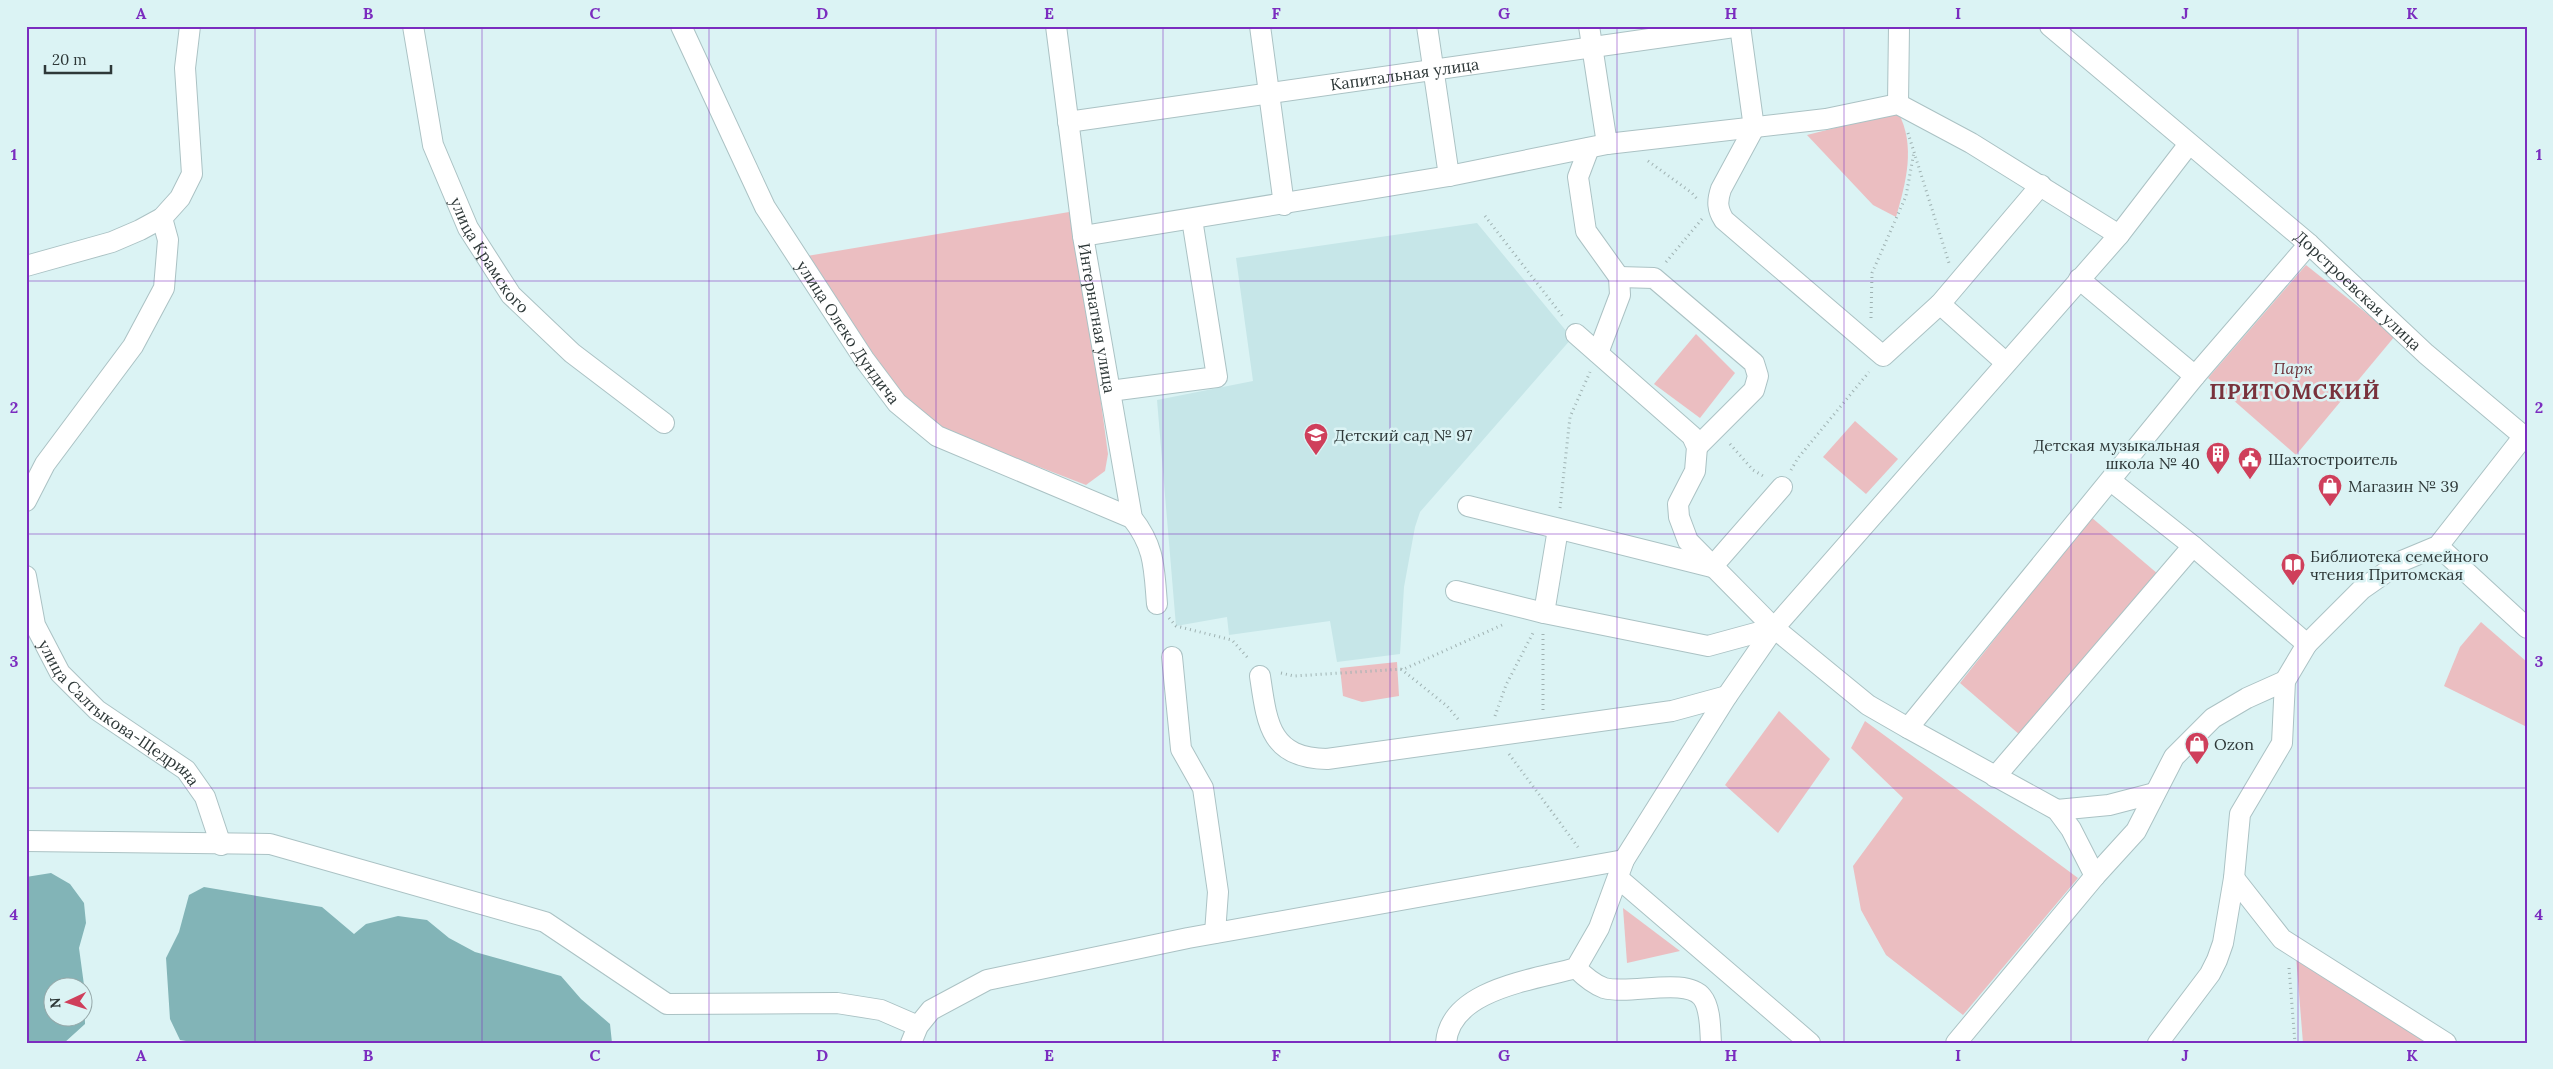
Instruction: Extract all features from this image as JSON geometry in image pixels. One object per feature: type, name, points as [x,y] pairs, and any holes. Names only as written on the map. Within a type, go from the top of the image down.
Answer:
[{"type":"street","points":[[26,266],[112,242],[162,218],[180,198],[192,174],[185,68],[190,26]]},
{"type":"street","name":"улица Крамского","points":[[413,26],[433,145],[468,228],[511,295],[572,353],[664,423]]},
{"type":"street","name":"улица Олеко Дундича","points":[[681,26],[765,207],[864,359],[897,403],[937,436],[1132,518]]},
{"type":"street","name":"Интернатная улица","points":[[1056,26],[1083,236],[1132,518],[1145,534],[1152,556],[1157,604]]},
{"type":"street","points":[[1260,26],[1284,205]]},
{"type":"street","points":[[1427,26],[1449,176]]},
{"type":"street","points":[[1741,26],[1754,128],[1712,206],[1724,220],[1878,352],[1940,304],[2042,185]]},
{"type":"street","name":"Капитальная улица","points":[[1068,122],[1435,72],[1591,36],[1741,26]]},
{"type":"street","points":[[1898,26],[1898,104]]},
{"type":"street","points":[[1446,1043],[1450,1022],[1457,1014],[1483,994],[1576,968],[1599,928],[1621,869],[1727,696],[1774,628],[2005,362],[2119,235],[2189,144],[2050,26]]},
{"type":"street","points":[[1591,36],[1606,145],[1578,177],[1586,231],[1619,277],[1620,295],[1598,353]]},
{"type":"street","points":[[1083,236],[1284,205],[1449,176],[1606,145],[1826,119],[1898,104],[2042,185],[2119,235]]},
{"type":"street","name":"Дорстроевская улица","points":[[2189,144],[2309,244],[2426,354],[2525,438]]},
{"type":"street","points":[[26,501],[45,464],[133,346],[164,288],[168,240],[162,218]]},
{"type":"street","points":[[1110,391],[1217,377],[1192,219]]},
{"type":"street","points":[[1908,728],[2195,376],[2309,244]]},
{"type":"street","points":[[1619,277],[1653,278],[1754,363],[1758,376],[1754,390],[1697,448]]},
{"type":"street","points":[[2079,279],[2195,376]]},
{"type":"street","points":[[1940,304],[2005,362]]},
{"type":"street","points":[[1576,334],[1692,436],[1697,448],[1695,471],[1678,504],[1679,517],[1688,541],[1712,567],[1774,628],[1868,705],[2057,810],[2071,829],[2095,876]]},
{"type":"street","points":[[2158,1043],[2210,974],[2217,960],[2223,943],[2234,878],[2240,814],[2282,743],[2285,681],[2307,644],[2362,589],[2402,562],[2438,546],[2525,438]]},
{"type":"street","points":[[2111,480],[2193,546],[2307,644]]},
{"type":"street","points":[[1712,567],[1782,487]]},
{"type":"street","points":[[1468,506],[1712,567]]},
{"type":"street","points":[[1544,613],[1558,529]]},
{"type":"street","points":[[1995,777],[2193,546]]},
{"type":"street","points":[[2438,546],[2527,628]]},
{"type":"street","name":"улица Салтыкова-Щедрина","points":[[26,576],[35,625],[60,674],[97,710],[186,770],[205,796],[221,844]]},
{"type":"street","points":[[1456,590],[1544,613],[1708,646],[1774,628]]},
{"type":"street","points":[[1172,657],[1181,749],[1202,788],[1204,797],[1218,892],[1214,933]]},
{"type":"street","points":[[1268,674],[1266,717],[1274,736],[1290,751],[1307,759],[1327,759],[1672,711],[1727,696]]},
{"type":"street","points":[[1956,1043],[2095,876],[2136,830],[2174,757],[2213,718],[2248,698],[2285,681]]},
{"type":"street","points":[[2057,810],[2109,806],[2155,793]]},
{"type":"street","points":[[26,842],[270,844],[545,922],[667,1004],[837,1003],[881,1010],[898,1016],[914,1034],[931,1010],[987,980],[1214,933],[1592,866],[1621,869],[1810,1043]]},
{"type":"street","points":[[2234,878],[2282,939],[2446,1043]]},
{"type":"street","points":[[1576,968],[1589,980],[1603,987],[1619,990],[1681,988],[1696,992],[1706,1004],[1710,1043]]},
{"type":"path","points":[[1898,104],[1956,285]]},
{"type":"path","points":[[1606,145],[1712,206],[1653,278]]},
{"type":"path","points":[[1712,433],[1726,438],[1753,470],[1782,487],[1798,458],[1878,352],[1870,303],[1872,274],[1906,196],[1914,152]]},
{"type":"path","points":[[1485,216],[1576,334]]},
{"type":"path","points":[[1558,529],[1570,417],[1598,353]]},
{"type":"path","points":[[1157,604],[1176,626],[1232,640],[1255,666],[1268,674],[1294,676],[1401,669],[1511,623]]},
{"type":"path","points":[[1544,613],[1543,710],[1547,728]]},
{"type":"path","points":[[1481,737],[1544,613]]},
{"type":"path","points":[[1401,669],[1447,706],[1481,737],[1505,749],[1592,866]]},
{"type":"path","points":[[2282,939],[2289,965],[2294,1043]]},
{"type":"shaded area","name":"Детский сад № 97","points":[[1477,223],[1572,338],[1420,512],[1415,527],[1404,587],[1400,654],[1337,662],[1330,621],[1229,635],[1227,617],[1176,626],[1157,400],[1253,381],[1236,258]]},
{"type":"shaded area","points":[[51,873],[70,884],[84,903],[86,923],[79,948],[83,976],[42,976],[42,1026],[83,1026],[64,1043],[26,1043],[26,877]]},
{"type":"shaded area","points":[[204,887],[322,907],[354,934],[366,924],[398,916],[427,920],[449,938],[475,952],[561,976],[581,999],[610,1024],[612,1043],[198,1043],[180,1040],[170,1019],[166,958],[179,932],[189,895]]},
{"type":"green space","points":[[1898,112],[1907,138],[1908,151],[1906,177],[1896,217],[1873,205],[1807,135]]},
{"type":"green space","points":[[1075,211],[1108,454],[1105,471],[1086,485],[933,426],[911,411],[807,256]]},
{"type":"green space","name":"Парк","points":[[2306,265],[2395,336],[2296,455],[2208,378]]},
{"type":"green space","points":[[1696,334],[1735,373],[1700,418],[1654,384]]},
{"type":"green space","points":[[1855,421],[1898,459],[1866,494],[1823,457]]},
{"type":"green space","points":[[2091,517],[2158,574],[2020,735],[1960,683]]},
{"type":"green space","points":[[2481,622],[2527,662],[2527,727],[2444,686],[2460,647]]},
{"type":"green space","points":[[1397,662],[1399,696],[1362,702],[1343,696],[1340,668]]},
{"type":"green space","points":[[1779,711],[1830,759],[1778,833],[1725,785]]},
{"type":"green space","points":[[1865,721],[2078,878],[1963,1015],[1886,955],[1861,910],[1853,866],[1903,798],[1851,748]]},
{"type":"green space","points":[[1623,908],[1680,951],[1627,963]]},
{"type":"green space","points":[[2296,956],[2431,1043],[2303,1043]]},
{"type":"place","name":"Детский сад № 97","points":[[1316,456]]},
{"type":"place","name":"Детская музыкальная школа № 40","points":[[2218,475]]},
{"type":"place","name":"Шахтостроитель","points":[[2250,480]]},
{"type":"place","name":"Магазин № 39","points":[[2330,507]]},
{"type":"place","name":"Библиотека семейного чтения Притомская","points":[[2293,586]]},
{"type":"place","name":"Ozon","points":[[2197,765]]},
{"type":"district","name":"ПРИТОМСКИЙ","points":[[2295,392]]}]
